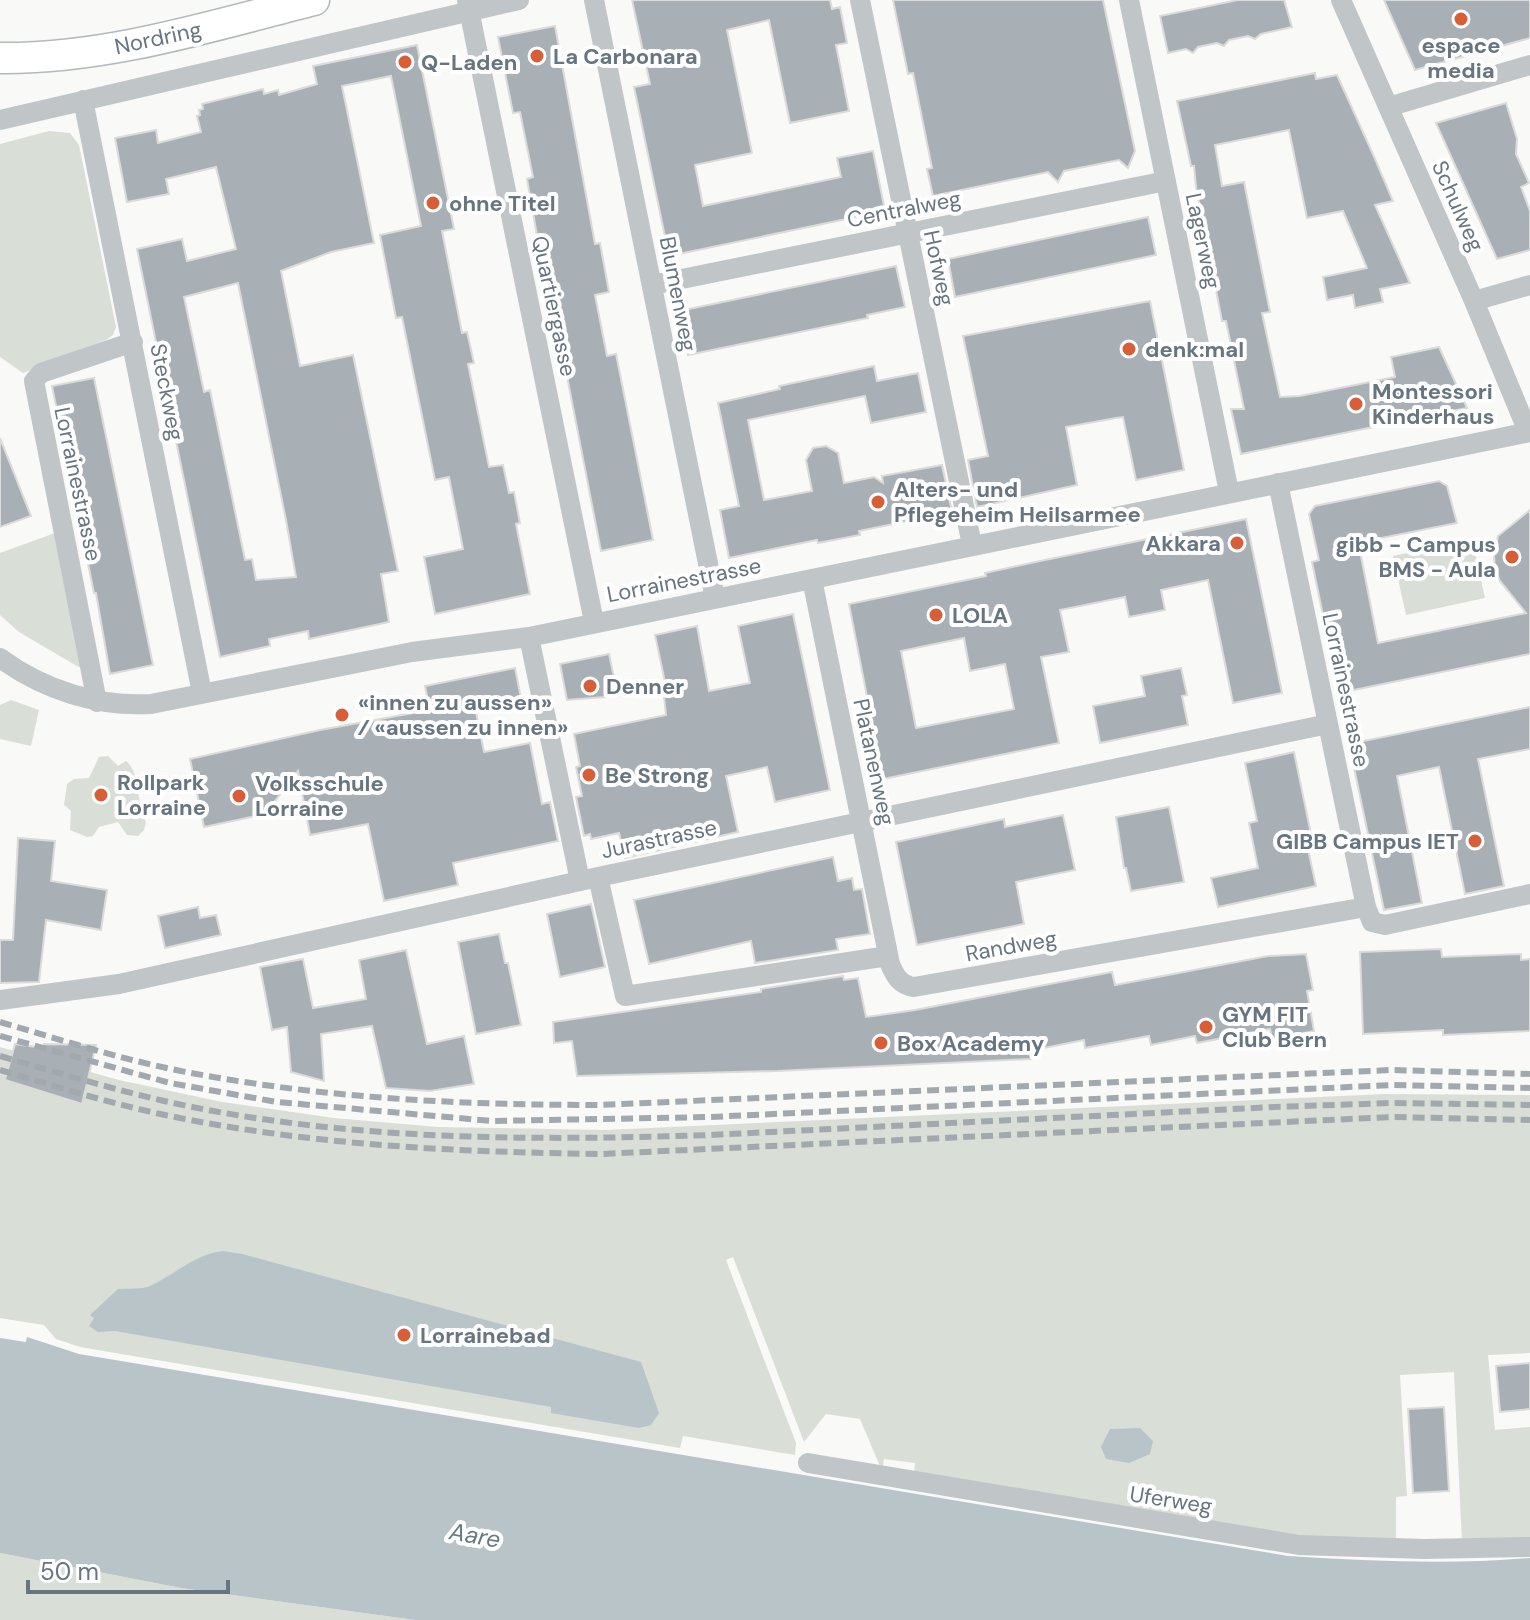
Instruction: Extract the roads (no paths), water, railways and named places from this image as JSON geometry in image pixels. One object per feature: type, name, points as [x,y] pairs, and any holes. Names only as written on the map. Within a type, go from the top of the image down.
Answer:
[{"type":"main road","name":"Nordring","points":[[0,58],[90,52],[314,0]]},
{"type":"street","points":[[0,120],[468,6],[519,0]]},
{"type":"street","name":"Blumenweg","points":[[594,0],[715,598]]},
{"type":"street","name":"Hofweg","points":[[860,0],[972,545]]},
{"type":"street","name":"Lagerweg","points":[[1129,0],[1229,492]]},
{"type":"street","name":"Schulweg","points":[[1341,0],[1529,432]]},
{"type":"street","name":"Quartiergasse","points":[[468,6],[594,622]]},
{"type":"street","points":[[1388,107],[1530,65]]},
{"type":"street","name":"Steckweg","points":[[83,100],[202,693]]},
{"type":"street","name":"Centralweg","points":[[652,285],[1166,181]]},
{"type":"street","points":[[1474,301],[1530,285]]},
{"type":"street","name":"Lorrainestrasse","points":[[97,702],[34,381],[41,373],[133,342]]},
{"type":"street","name":"Lorrainestrasse","points":[[0,658],[31,678],[97,702],[151,704],[412,652],[529,637],[1529,432]]},
{"type":"street","name":"Lorrainestrasse","points":[[1278,483],[1366,907]]},
{"type":"street","name":"Platanenweg","points":[[812,579],[888,956]]},
{"type":"street","points":[[529,637],[589,879],[625,996],[888,956]]},
{"type":"street","name":"Jurastrasse","points":[[0,1000],[119,984],[589,879],[1328,724]]},
{"type":"street","points":[[1366,907],[1369,920],[1385,925],[1530,894]]},
{"type":"street","name":"Randweg","points":[[888,956],[900,981],[914,987],[1366,907]]},
{"type":"street","name":"Uferweg","points":[[808,1463],[1299,1545],[1410,1549],[1530,1547]]},
{"type":"water","points":[[223,1251],[641,1362],[659,1413],[651,1425],[639,1428],[551,1413],[551,1407],[115,1331],[98,1332],[89,1326],[94,1318],[90,1315],[118,1289],[150,1286],[194,1261]]},
{"type":"water","name":"Aare","points":[[27,1337],[79,1354],[1288,1556],[1439,1562],[1530,1558],[1530,1620],[415,1620],[181,1588],[0,1553],[0,1338],[26,1342]]},
{"type":"water","points":[[1140,1428],[1153,1441],[1150,1454],[1129,1463],[1106,1459],[1101,1447],[1110,1429]]},
{"type":"railway","points":[[0,1022],[132,1060],[229,1080],[387,1098],[494,1103],[600,1105],[1391,1070],[1530,1074]]},
{"type":"railway","points":[[0,1036],[170,1083],[277,1102],[492,1121],[710,1117],[1392,1085],[1530,1088]]},
{"type":"railway","points":[[0,1056],[143,1096],[231,1114],[367,1131],[436,1135],[642,1137],[1275,1107],[1392,1103],[1530,1105]]},
{"type":"railway","points":[[0,1070],[123,1105],[219,1125],[327,1140],[491,1151],[601,1154],[1392,1117],[1530,1120]]},
{"type":"place","name":"espace media","points":[[1461,19]]},
{"type":"place","name":"La Carbonara","points":[[537,56]]},
{"type":"place","name":"Q-Laden","points":[[405,62]]},
{"type":"place","name":"ohne Titel","points":[[433,203]]},
{"type":"place","name":"denk:mal","points":[[1129,349]]},
{"type":"place","name":"Montessori Kinderhaus","points":[[1356,404]]},
{"type":"place","name":"Alters- und Pflegeheim Heilsarmee","points":[[878,502]]},
{"type":"place","name":"Akkara","points":[[1237,543]]},
{"type":"place","name":"gibb - Campus BMS - Aula","points":[[1512,557]]},
{"type":"place","name":"LOLA","points":[[936,615]]},
{"type":"place","name":"Denner","points":[[590,686]]},
{"type":"place","name":"«innen zu aussen» ⁄ «aussen zu innen»","points":[[342,715]]},
{"type":"place","name":"Be Strong","points":[[589,775]]},
{"type":"place","name":"Rollpark Lorraine","points":[[101,795]]},
{"type":"place","name":"Volksschule Lorraine","points":[[239,796]]},
{"type":"place","name":"GIBB Campus IET","points":[[1475,841]]},
{"type":"place","name":"GYM FIT Club Bern","points":[[1206,1027]]},
{"type":"place","name":"Box Academy","points":[[881,1043]]},
{"type":"place","name":"Lorrainebad","points":[[404,1335]]}]
